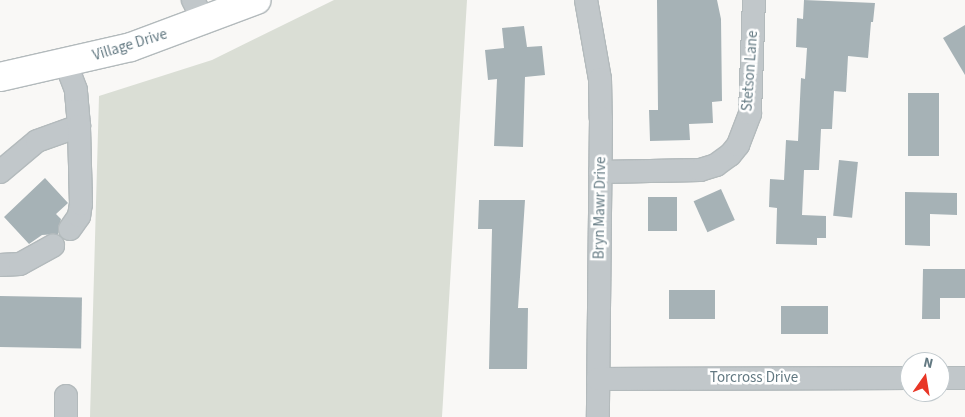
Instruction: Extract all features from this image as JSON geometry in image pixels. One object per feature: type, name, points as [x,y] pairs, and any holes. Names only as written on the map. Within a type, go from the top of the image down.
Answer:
[{"type":"main road","name":"Village Drive","points":[[0,77],[66,64],[199,11],[257,0]]},
{"type":"street","name":"Bryn Mawr Drive","points":[[586,0],[600,79],[598,417]]},
{"type":"street","name":"Stetson Lane","points":[[600,172],[700,170],[716,165],[730,155],[738,145],[750,112],[754,0]]},
{"type":"street","points":[[66,64],[76,90],[81,204],[79,216],[70,229]]},
{"type":"street","points":[[0,172],[37,141],[79,126]]},
{"type":"street","points":[[0,265],[20,264],[53,246]]},
{"type":"street","name":"Torcross Drive","points":[[598,379],[900,378]]},
{"type":"street","points":[[950,378],[965,378]]},
{"type":"shaded area","points":[[334,0],[467,0],[442,417],[90,417],[99,96],[212,60]]},
{"type":"building","points":[[657,0],[717,0],[721,19],[722,101],[712,102],[713,123],[689,124],[690,140],[650,141],[649,110],[658,110]]},
{"type":"building","points":[[804,0],[875,3],[873,22],[871,22],[868,58],[848,56],[846,92],[834,91],[832,129],[821,129],[819,170],[804,170],[802,215],[826,216],[826,238],[817,238],[817,245],[776,244],[777,208],[769,207],[770,179],[784,180],[786,140],[798,141],[801,78],[805,79],[807,48],[796,47],[797,18],[803,19]]},
{"type":"building","points":[[965,25],[965,75],[943,38]]},
{"type":"building","points":[[524,26],[527,47],[542,46],[545,75],[525,77],[523,147],[494,146],[497,79],[488,80],[485,50],[504,48],[502,28]]},
{"type":"building","points":[[908,93],[939,93],[939,156],[908,156]]},
{"type":"building","points":[[839,160],[858,162],[852,218],[833,216]]},
{"type":"building","points":[[45,178],[68,203],[56,214],[61,219],[58,234],[42,235],[29,244],[4,217]]},
{"type":"building","points":[[721,189],[735,220],[707,232],[694,201]]},
{"type":"building","points":[[905,192],[957,193],[957,215],[930,214],[930,246],[905,245]]},
{"type":"building","points":[[648,197],[677,197],[677,231],[648,231]]},
{"type":"building","points":[[479,200],[525,200],[518,308],[528,308],[527,369],[489,369],[492,229],[478,229]]},
{"type":"building","points":[[923,269],[965,269],[965,298],[940,298],[940,319],[922,319]]},
{"type":"building","points":[[669,290],[715,290],[715,319],[669,319]]},
{"type":"building","points":[[0,296],[82,297],[81,348],[0,347]]},
{"type":"building","points":[[781,306],[828,306],[828,334],[781,334]]}]
